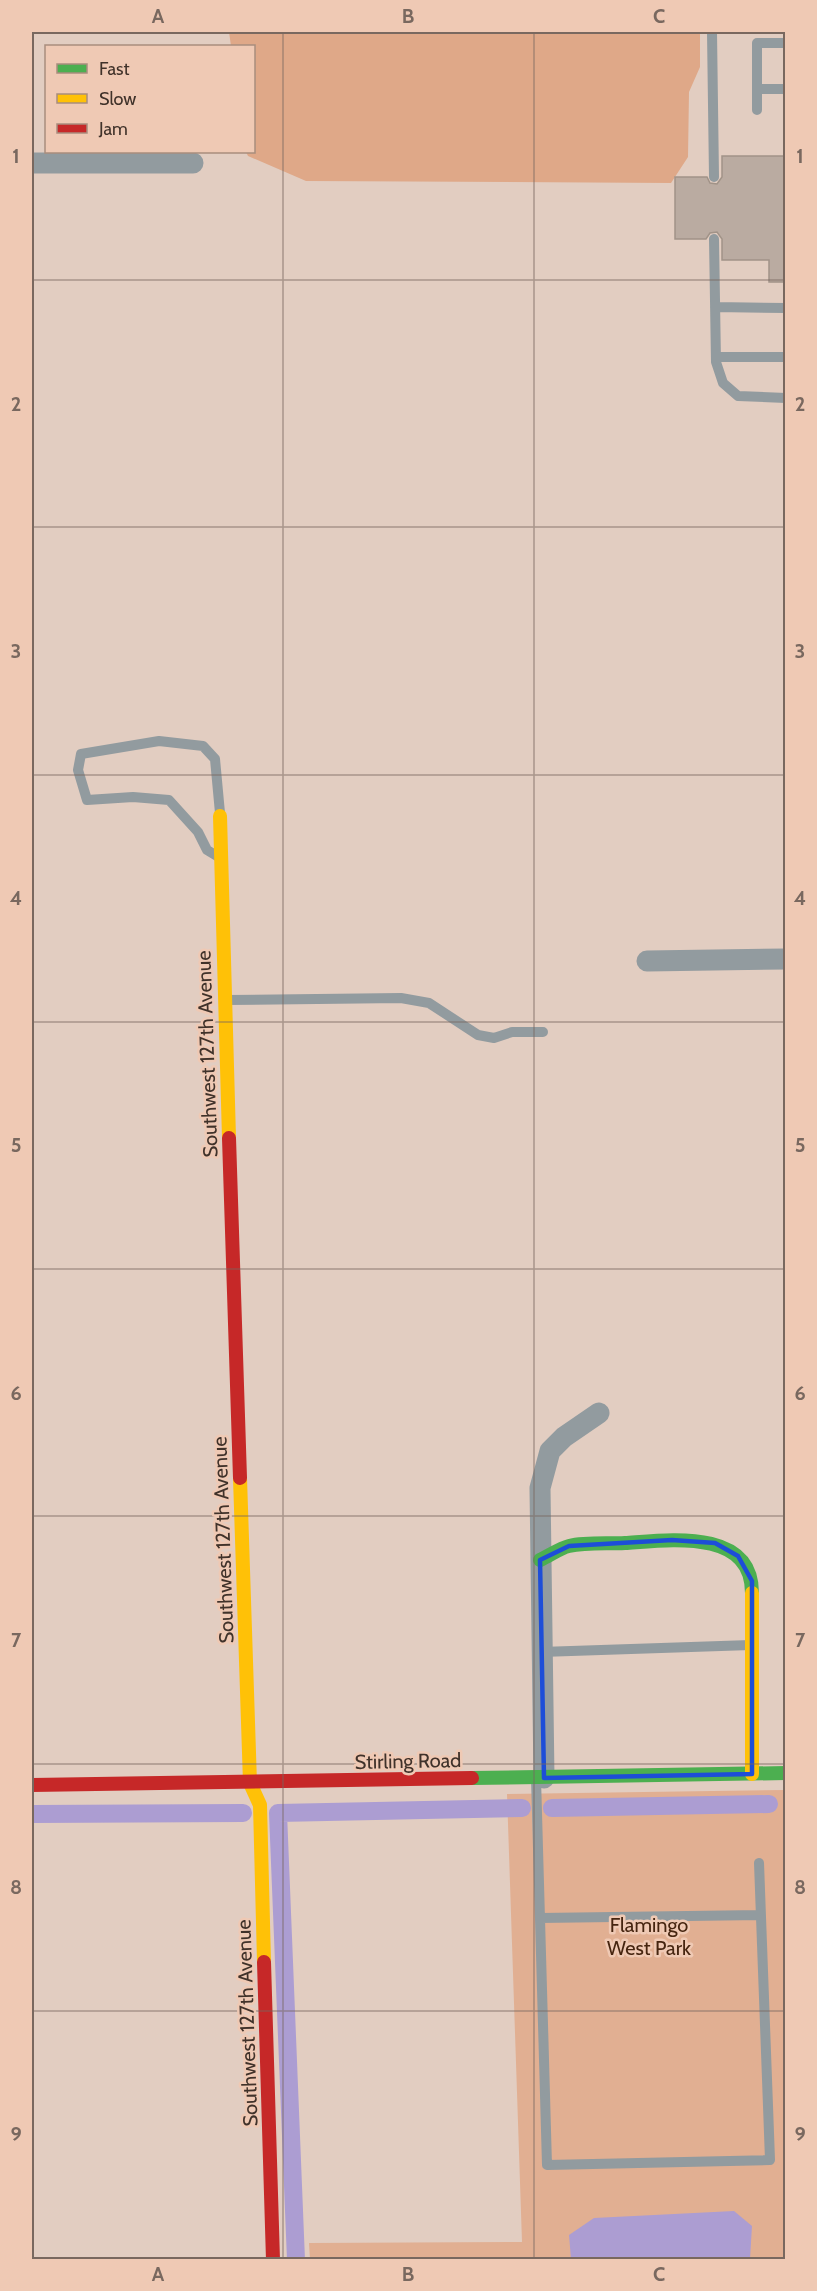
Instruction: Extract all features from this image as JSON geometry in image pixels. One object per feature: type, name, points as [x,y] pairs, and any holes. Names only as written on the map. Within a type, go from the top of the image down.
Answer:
[{"type":"street","points":[[32,163],[194,157]]},
{"type":"street","name":"Southwest 127th Avenue","points":[[220,816],[250,1783],[260,1805],[273,2259]]},
{"type":"street","points":[[647,961],[786,959]]},
{"type":"street","points":[[540,1778],[542,1652],[540,1488],[549,1451],[564,1437],[599,1413]]},
{"type":"street","points":[[540,1560],[569,1546],[672,1540],[715,1543],[738,1556],[752,1581],[752,1774]]},
{"type":"street","name":"Stirling Road","points":[[32,1785],[786,1773]]},
{"type":"lane","points":[[712,32],[714,177]]},
{"type":"lane","points":[[757,110],[757,37],[786,43]]},
{"type":"lane","points":[[757,89],[786,89]]},
{"type":"lane","points":[[714,239],[716,357],[723,383],[738,396],[786,398]]},
{"type":"lane","points":[[715,307],[786,308]]},
{"type":"lane","points":[[716,357],[786,357]]},
{"type":"lane","points":[[220,816],[215,759],[203,746],[159,741],[81,754],[78,770],[87,800],[133,797],[170,800],[198,832],[207,850],[221,858]]},
{"type":"lane","points":[[224,1000],[401,998],[429,1003],[478,1035],[494,1038],[512,1032],[543,1032]]},
{"type":"lane","points":[[542,1652],[752,1645]]},
{"type":"lane","points":[[540,1778],[540,1918],[547,2165],[770,2160],[759,1863]]},
{"type":"lane","points":[[540,1918],[761,1915]]},
{"type":"highlighted area","points":[[672,1540],[715,1543],[738,1556],[752,1581],[752,1774],[544,1778],[540,1560],[569,1546]]},
{"type":"green space","name":"Flamingo West Park","points":[[785,1790],[785,2259],[310,2260],[309,2243],[522,2242],[507,1794]]},
{"type":"shaded area","points":[[229,32],[700,32],[700,67],[689,92],[688,157],[671,183],[306,181],[248,156],[246,153],[255,153],[255,45],[231,45]]},
{"type":"shaded area","points":[[734,2211],[752,2226],[750,2259],[571,2259],[569,2235],[594,2218]]},
{"type":"building","points":[[722,156],[786,156],[786,282],[769,282],[769,260],[722,260],[722,239],[717,232],[710,233],[706,239],[675,239],[675,177],[707,177],[710,183],[717,184],[722,177]]},
{"type":"waterway","points":[[552,1808],[769,1804]]},
{"type":"waterway","points":[[296,2260],[278,1813],[522,1808]]},
{"type":"waterway","points":[[32,1814],[243,1813]]},
{"type":"traffic: fast","points":[[540,1560],[566,1547],[582,1544],[663,1540],[705,1543],[723,1548],[738,1557],[748,1572],[752,1593]]},
{"type":"traffic: fast","points":[[472,1778],[786,1773]]},
{"type":"traffic: slow","points":[[220,816],[229,1138]]},
{"type":"traffic: slow","points":[[240,1478],[250,1783],[260,1805],[264,1962]]},
{"type":"traffic: slow","points":[[752,1593],[752,1774]]},
{"type":"traffic: jam","points":[[229,1138],[240,1478]]},
{"type":"traffic: jam","points":[[32,1785],[472,1778]]},
{"type":"traffic: jam","points":[[264,1962],[273,2260]]}]
